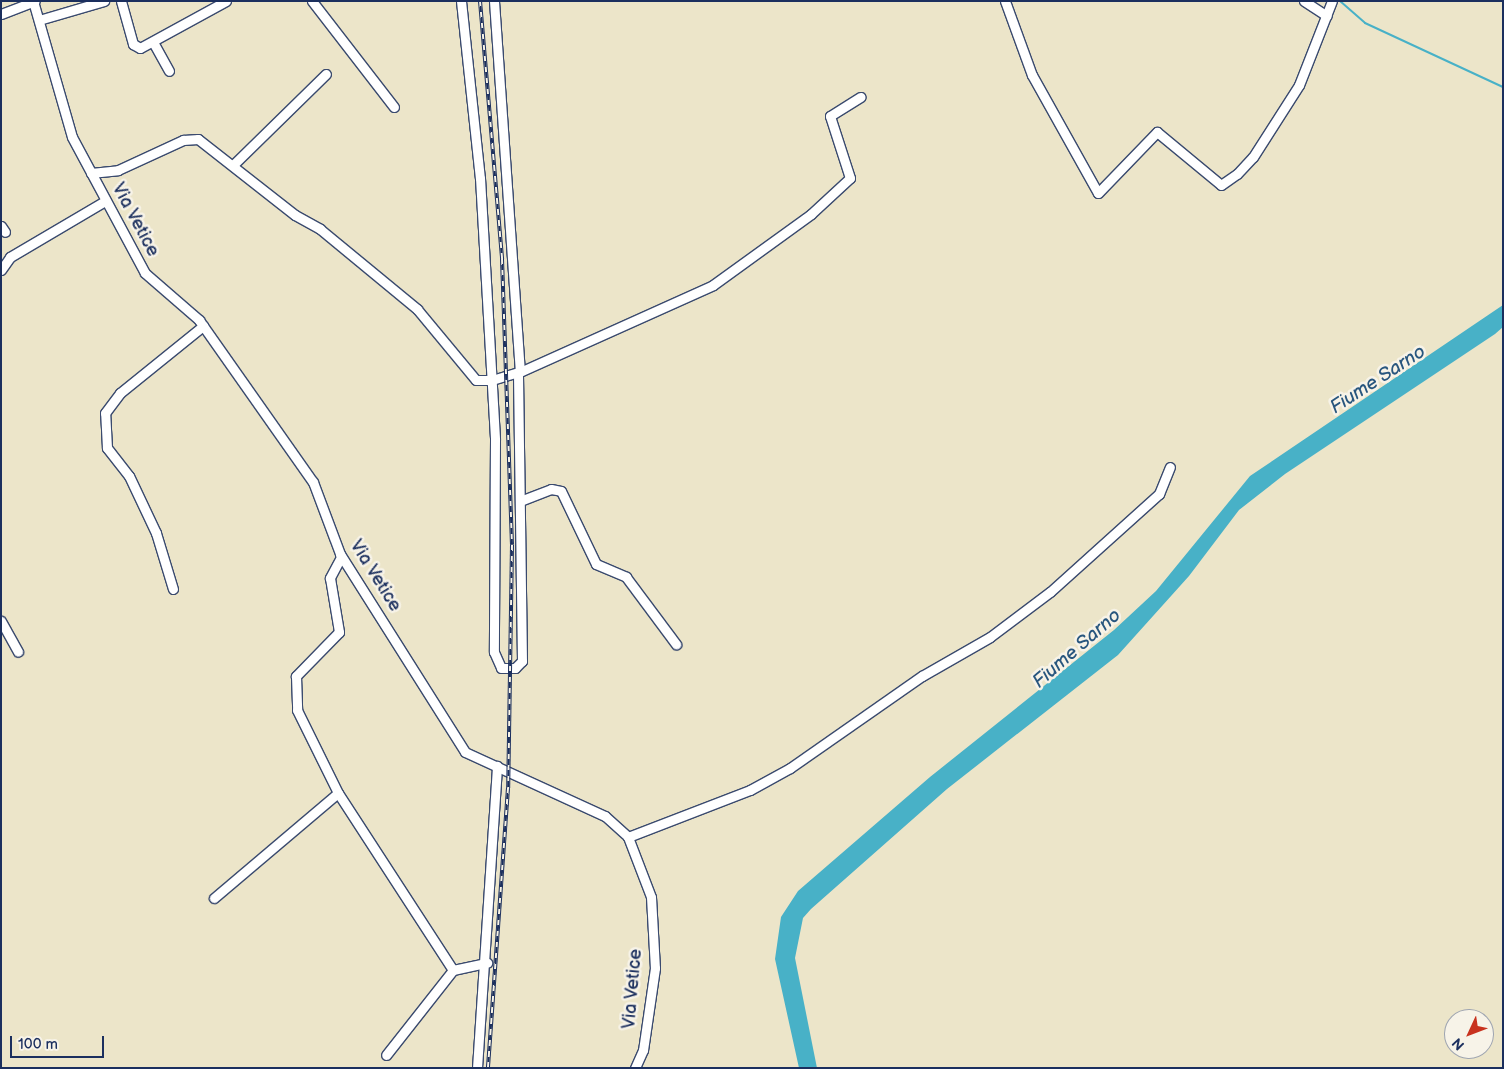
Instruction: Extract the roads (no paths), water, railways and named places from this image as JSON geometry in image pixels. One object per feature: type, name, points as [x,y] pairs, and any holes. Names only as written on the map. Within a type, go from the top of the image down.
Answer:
[{"type":"street","points":[[1,14],[34,1]]},
{"type":"street","name":"Via Vetice","points":[[34,1],[72,137],[145,273],[203,326],[313,482],[342,557],[465,752],[605,816],[628,837],[651,897],[655,968],[644,1050],[636,1068]]},
{"type":"street","points":[[39,20],[104,1]]},
{"type":"street","points":[[121,1],[133,44],[140,48],[226,1]]},
{"type":"street","points":[[312,1],[394,107]]},
{"type":"street","points":[[461,1],[480,178],[492,380],[494,652],[502,668],[515,668],[522,661],[519,372],[494,1]]},
{"type":"street","points":[[1005,1],[1032,75],[1098,193],[1157,132],[1221,185],[1236,174],[1253,157],[1299,85],[1332,1]]},
{"type":"street","points":[[1304,1],[1327,16]]},
{"type":"street","points":[[153,42],[169,71]]},
{"type":"street","points":[[232,164],[326,74]]},
{"type":"street","points":[[91,173],[118,170],[183,140],[198,139],[295,215],[320,229],[417,309],[476,380],[492,380],[519,372],[713,284],[811,214],[850,178],[830,116],[861,97]]},
{"type":"street","points":[[1,270],[10,257],[105,201]]},
{"type":"street","points":[[173,588],[156,533],[129,476],[107,448],[105,413],[120,393],[203,326]]},
{"type":"street","points":[[628,837],[750,790],[790,768],[922,676],[990,637],[1050,592],[1159,494],[1170,467]]},
{"type":"street","points":[[520,501],[551,489],[561,491],[596,564],[626,577],[676,644]]},
{"type":"street","points":[[342,557],[330,578],[339,632],[300,671],[295,683],[302,723],[338,793],[453,970]]},
{"type":"street","points":[[1,621],[18,652]]},
{"type":"street","points":[[476,1068],[487,963],[498,766]]},
{"type":"street","points":[[214,898],[338,793]]},
{"type":"street","points":[[386,1055],[453,970],[487,963]]},
{"type":"water","name":"Fiume Sarno","points":[[1503,305],[1503,327],[1495,334],[1285,474],[1239,510],[1189,576],[1118,655],[947,789],[811,909],[803,918],[795,958],[817,1068],[799,1068],[775,959],[781,917],[798,891],[930,777],[1114,630],[1156,591],[1250,476]]},
{"type":"waterway","points":[[1340,1],[1365,23],[1503,87]]},
{"type":"railway","points":[[480,1],[502,259],[512,545],[508,788],[488,1068]]}]
